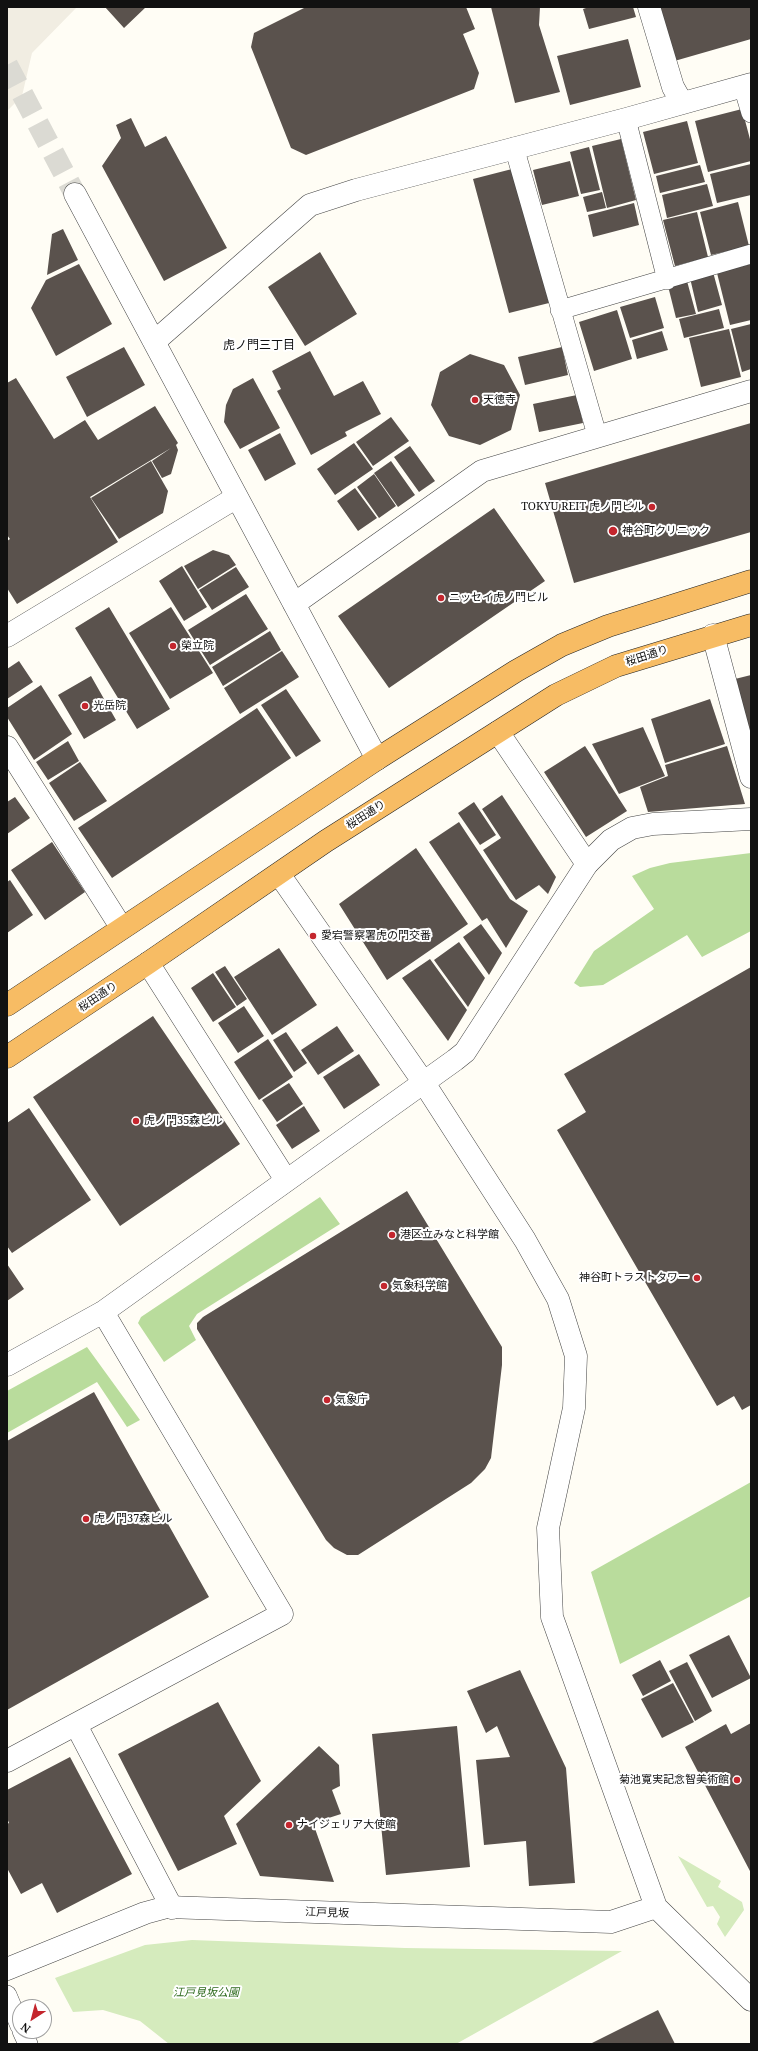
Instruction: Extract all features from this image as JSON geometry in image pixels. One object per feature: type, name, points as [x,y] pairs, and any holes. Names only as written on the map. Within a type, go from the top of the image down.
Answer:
[{"type":"highway","points":[[7,1005],[121,927],[377,759],[516,671],[562,645],[608,626],[751,582]]},
{"type":"highway","name":"桜田通り","points":[[7,1057],[148,963],[326,841],[556,695],[616,666],[713,635],[751,625]]},
{"type":"street","points":[[649,7],[673,87],[682,103]]},
{"type":"street","points":[[154,342],[310,205],[356,190],[514,147],[626,119],[747,85]]},
{"type":"street","points":[[75,194],[377,759]]},
{"type":"street","points":[[294,604],[482,471],[597,435],[751,391]]},
{"type":"street","points":[[7,636],[237,497]]},
{"type":"street","points":[[713,635],[751,777]]},
{"type":"street","points":[[498,732],[587,864]]},
{"type":"street","points":[[7,746],[121,927]]},
{"type":"street","points":[[7,1365],[103,1312],[424,1083],[464,1052],[587,864],[611,840],[632,828],[654,824],[751,819]]},
{"type":"street","points":[[279,874],[424,1083],[525,1240],[558,1300],[576,1356],[574,1408],[548,1528],[552,1617],[656,1907],[751,2000]]},
{"type":"street","points":[[148,963],[286,1180]]},
{"type":"street","points":[[7,1762],[282,1614],[103,1312]]},
{"type":"street","points":[[76,1725],[172,1908]]},
{"type":"street","name":"江戸見坂","points":[[7,1969],[145,1913],[172,1908],[611,1922],[656,1907]]},
{"type":"lane","points":[[747,85],[751,113]]},
{"type":"lane","points":[[626,119],[667,280]]},
{"type":"lane","points":[[514,147],[597,435]]},
{"type":"lane","points":[[560,310],[667,280],[751,254]]},
{"type":"lane","points":[[7,1995],[12,2007]]},
{"type":"green space","points":[[751,853],[751,931],[702,957],[687,935],[603,985],[580,987],[574,983],[594,951],[654,909],[632,876],[650,868],[670,863]]},
{"type":"green space","points":[[320,1197],[340,1224],[197,1314],[189,1326],[196,1340],[164,1362],[138,1323],[141,1317]]},
{"type":"green space","points":[[87,1347],[140,1420],[127,1427],[97,1382],[7,1433],[7,1391]]},
{"type":"green space","points":[[751,1482],[751,1596],[620,1664],[591,1572]]},
{"type":"green space","points":[[678,1856],[721,1881],[718,1887],[742,1902],[744,1910],[725,1937],[717,1924],[720,1917],[713,1906],[707,1907]]},
{"type":"green space","name":"江戸見坂公園","points":[[192,1940],[405,1948],[622,1951],[456,2044],[169,2044],[140,2021],[103,2010],[73,2012],[55,1978],[145,1945]]},
{"type":"shaded area","points":[[7,7],[77,7],[32,53],[22,96],[7,111]]},
{"type":"building","points":[[105,7],[146,7],[124,28]]},
{"type":"building","points":[[306,7],[466,7],[475,29],[463,34],[479,73],[474,89],[306,155],[291,148],[251,47],[254,33]]},
{"type":"building","points":[[491,7],[540,7],[539,25],[560,92],[515,103]]},
{"type":"building","points":[[589,7],[633,7],[636,17],[589,29],[583,9]]},
{"type":"building","points":[[656,7],[751,7],[751,39],[671,62]]},
{"type":"building","points":[[628,39],[641,87],[570,105],[557,56]]},
{"type":"building","points":[[742,109],[751,143],[751,161],[708,172],[695,121]]},
{"type":"building","points":[[131,118],[145,147],[166,136],[227,248],[164,281],[102,166],[121,138],[116,125]]},
{"type":"building","points":[[687,121],[698,163],[654,174],[643,132]]},
{"type":"building","points":[[621,139],[636,200],[607,208],[592,146]]},
{"type":"building","points":[[589,147],[600,190],[581,194],[570,152]]},
{"type":"building","points":[[570,161],[579,196],[542,205],[533,170]]},
{"type":"building","points":[[751,164],[751,195],[717,203],[710,174]]},
{"type":"building","points":[[700,165],[705,182],[660,193],[656,176]]},
{"type":"building","points":[[512,169],[549,303],[509,313],[473,179]]},
{"type":"building","points":[[707,184],[713,206],[667,218],[662,195]]},
{"type":"building","points":[[602,192],[606,208],[587,212],[583,197]]},
{"type":"building","points":[[738,202],[749,246],[711,255],[700,212]]},
{"type":"building","points":[[634,203],[639,225],[593,237],[588,215]]},
{"type":"building","points":[[697,212],[708,257],[675,266],[663,220]]},
{"type":"building","points":[[63,229],[78,260],[47,275],[52,234]]},
{"type":"building","points":[[320,252],[357,314],[305,346],[268,287]]},
{"type":"building","points":[[79,264],[112,324],[56,356],[31,308],[46,280]]},
{"type":"building","points":[[751,264],[751,320],[730,325],[717,273]]},
{"type":"building","points":[[713,272],[722,305],[698,312],[690,278]]},
{"type":"building","points":[[687,281],[696,314],[676,318],[668,286]]},
{"type":"building","points":[[655,297],[664,328],[630,338],[620,307]]},
{"type":"building","points":[[719,309],[724,328],[684,338],[679,319]]},
{"type":"building","points":[[617,310],[632,359],[594,371],[579,322]]},
{"type":"building","points":[[751,324],[751,369],[742,372],[731,329]]},
{"type":"building","points":[[729,329],[741,377],[701,387],[689,338]]},
{"type":"building","points":[[662,331],[668,350],[637,359],[632,340]]},
{"type":"building","points":[[124,347],[145,385],[87,417],[66,377]]},
{"type":"building","points":[[562,347],[568,375],[525,385],[518,357]]},
{"type":"building","points":[[310,351],[334,396],[363,381],[381,414],[345,432],[347,436],[311,455],[277,391],[281,389],[272,371]]},
{"type":"building","name":"天徳寺","points":[[470,354],[504,365],[520,395],[511,430],[480,445],[449,436],[431,405],[440,372]]},
{"type":"building","points":[[16,378],[54,439],[85,420],[98,440],[155,406],[178,443],[176,445],[178,450],[171,474],[162,478],[152,461],[171,448],[90,497],[118,542],[17,604],[7,588],[7,541],[10,539],[7,535],[7,383]]},
{"type":"building","points":[[253,378],[280,428],[240,449],[224,422],[226,405],[233,389]]},
{"type":"building","points":[[577,395],[583,423],[539,432],[533,404]]},
{"type":"building","points":[[391,417],[409,441],[373,466],[356,442]]},
{"type":"building","name":"TOKYU REIT 虎ノ門ビル","points":[[751,423],[751,532],[574,583],[545,483]]},
{"type":"building","points":[[280,433],[296,464],[265,481],[248,450]]},
{"type":"building","points":[[354,443],[373,469],[335,495],[317,469]]},
{"type":"building","points":[[410,446],[435,481],[419,492],[394,457]]},
{"type":"building","points":[[151,461],[168,491],[163,513],[119,539],[91,498]]},
{"type":"building","points":[[391,461],[415,495],[398,507],[374,473]]},
{"type":"building","points":[[374,474],[396,506],[379,518],[357,487]]},
{"type":"building","points":[[355,488],[377,518],[358,531],[337,501]]},
{"type":"building","name":"ニッセイ虎ノ門ビル","points":[[494,508],[545,581],[389,688],[338,616]]},
{"type":"building","points":[[213,550],[229,555],[236,565],[198,589],[184,566]]},
{"type":"building","points":[[182,566],[207,607],[184,621],[159,581]]},
{"type":"building","points":[[236,567],[249,587],[212,610],[199,590]]},
{"type":"building","points":[[246,594],[268,629],[210,665],[188,630]]},
{"type":"building","points":[[109,607],[170,709],[137,729],[75,628]]},
{"type":"building","points":[[171,607],[213,673],[170,699],[129,633]]},
{"type":"building","points":[[270,631],[281,650],[223,686],[212,667]]},
{"type":"building","points":[[282,651],[299,677],[240,714],[224,688]]},
{"type":"building","points":[[19,661],[33,682],[7,699],[7,669]]},
{"type":"building","points":[[751,675],[751,737],[735,679]]},
{"type":"building","points":[[91,676],[116,720],[84,739],[58,695]]},
{"type":"building","points":[[41,685],[72,734],[34,760],[7,717],[7,708]]},
{"type":"building","points":[[286,689],[321,741],[296,757],[261,705]]},
{"type":"building","points":[[710,699],[725,744],[665,763],[651,719]]},
{"type":"building","points":[[257,708],[291,758],[112,878],[78,828]]},
{"type":"building","points":[[643,727],[665,776],[619,794],[592,744]]},
{"type":"building","points":[[68,741],[79,761],[48,780],[36,762]]},
{"type":"building","points":[[585,746],[627,811],[586,837],[544,772]]},
{"type":"building","points":[[727,746],[745,804],[648,812],[640,787],[668,776],[665,765]]},
{"type":"building","points":[[80,762],[107,801],[74,821],[49,783]]},
{"type":"building","points":[[502,795],[556,877],[548,894],[539,885],[516,900],[483,850],[501,838],[482,809]]},
{"type":"building","points":[[15,797],[30,818],[7,834],[7,802]]},
{"type":"building","points":[[474,802],[496,835],[480,845],[458,813]]},
{"type":"building","points":[[459,822],[510,899],[528,911],[506,948],[487,918],[482,921],[429,842]]},
{"type":"building","points":[[52,842],[85,892],[45,920],[11,870]]},
{"type":"building","points":[[416,848],[468,924],[387,980],[339,904]]},
{"type":"building","points":[[10,880],[33,915],[7,933],[7,882]]},
{"type":"building","points":[[481,924],[502,953],[489,975],[463,937]]},
{"type":"building","points":[[459,942],[485,978],[468,1007],[434,960]]},
{"type":"building","points":[[279,948],[317,1005],[272,1035],[234,977]]},
{"type":"building","points":[[430,959],[467,1010],[448,1041],[402,978]]},
{"type":"building","points":[[225,966],[247,999],[237,1006],[215,972]]},
{"type":"building","name":"神谷町トラストタワー","points":[[751,967],[751,1405],[742,1410],[734,1396],[717,1406],[557,1130],[586,1112],[564,1074]]},
{"type":"building","points":[[213,973],[236,1007],[213,1022],[191,988]]},
{"type":"building","points":[[244,1006],[264,1036],[238,1053],[218,1023]]},
{"type":"building","name":"虎ノ門35森ビル","points":[[153,1016],[240,1144],[120,1226],[33,1097]]},
{"type":"building","points":[[337,1026],[354,1051],[318,1075],[301,1050]]},
{"type":"building","points":[[286,1032],[307,1063],[294,1072],[273,1040]]},
{"type":"building","points":[[268,1039],[293,1077],[259,1100],[234,1062]]},
{"type":"building","points":[[359,1054],[380,1085],[344,1109],[323,1077]]},
{"type":"building","points":[[289,1083],[303,1104],[277,1122],[262,1100]]},
{"type":"building","points":[[304,1106],[320,1131],[292,1149],[276,1125]]},
{"type":"building","points":[[29,1108],[91,1200],[12,1253],[7,1246],[7,1123]]},
{"type":"building","points":[[407,1191],[502,1347],[502,1365],[491,1458],[485,1469],[471,1483],[358,1555],[347,1555],[334,1548],[326,1540],[197,1329],[197,1323],[203,1317]]},
{"type":"building","points":[[7,1264],[24,1289],[7,1301]]},
{"type":"building","name":"虎ノ門37森ビル","points":[[94,1392],[209,1597],[7,1710],[7,1441]]},
{"type":"building","points":[[729,1635],[751,1678],[712,1698],[689,1655]]},
{"type":"building","points":[[660,1660],[671,1681],[643,1696],[632,1675]]},
{"type":"building","points":[[687,1662],[712,1711],[695,1721],[669,1671]]},
{"type":"building","points":[[520,1670],[566,1768],[575,1883],[529,1886],[526,1841],[484,1845],[476,1760],[510,1757],[497,1726],[486,1733],[467,1691]]},
{"type":"building","points":[[673,1683],[694,1722],[662,1738],[641,1699]]},
{"type":"building","points":[[218,1702],[261,1781],[224,1816],[237,1844],[178,1871],[118,1754]]},
{"type":"building","points":[[751,1723],[751,1873],[685,1747],[726,1724],[731,1734]]},
{"type":"building","points":[[457,1726],[470,1867],[386,1875],[372,1734]]},
{"type":"building","points":[[319,1746],[339,1765],[340,1786],[332,1790],[341,1814],[313,1823],[334,1882],[260,1876],[236,1824]]},
{"type":"building","points":[[70,1757],[132,1874],[57,1913],[42,1883],[21,1894],[7,1868],[7,1824],[9,1823],[7,1818],[7,1790]]},
{"type":"building","points":[[658,2010],[675,2044],[590,2044]]},
{"type":"tunnel","points":[[7,65],[75,194]]},
{"type":"place","name":"天徳寺","points":[[475,400]]},
{"type":"place","name":"TOKYU REIT 虎ノ門ビル","points":[[652,507]]},
{"type":"place","name":"神谷町クリニック","points":[[613,531]]},
{"type":"place","name":"ニッセイ虎ノ門ビル","points":[[441,598]]},
{"type":"place","name":"榮立院","points":[[173,646]]},
{"type":"place","name":"光岳院","points":[[85,706]]},
{"type":"place","name":"愛宕警察署虎の門交番","points":[[313,936]]},
{"type":"place","name":"虎ノ門35森ビル","points":[[136,1121]]},
{"type":"place","name":"港区立みなと科学館","points":[[392,1235]]},
{"type":"place","name":"神谷町トラストタワー","points":[[697,1278]]},
{"type":"place","name":"気象科学館","points":[[384,1286]]},
{"type":"place","name":"気象庁","points":[[327,1400]]},
{"type":"place","name":"虎ノ門37森ビル","points":[[86,1519]]},
{"type":"place","name":"菊池寛実記念智美術館","points":[[737,1780]]},
{"type":"place","name":"ナイジェリア大使館","points":[[289,1825]]},
{"type":"district","name":"虎ノ門三丁目","points":[[259,346]]}]
